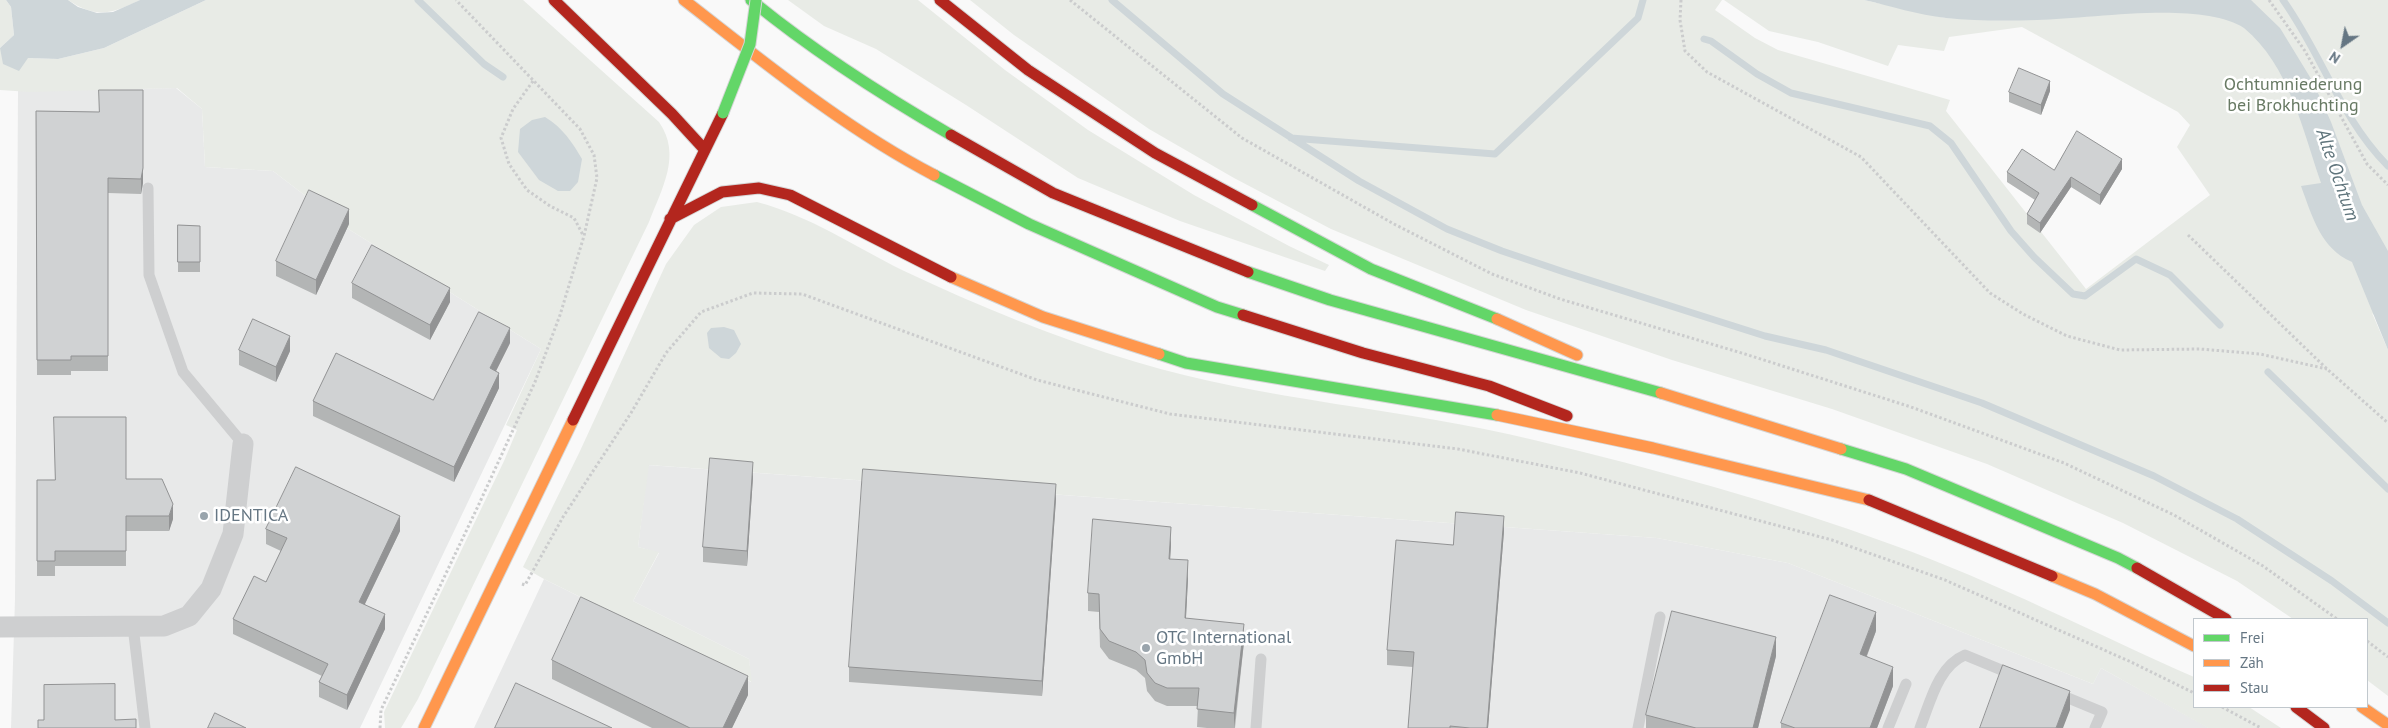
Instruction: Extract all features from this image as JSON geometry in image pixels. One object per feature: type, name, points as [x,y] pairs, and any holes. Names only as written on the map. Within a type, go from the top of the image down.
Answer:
[{"type":"highway","points":[[554,0],[672,114],[705,150]]},
{"type":"highway","points":[[684,0],[781,76],[842,118],[919,167],[1029,224],[1217,307],[1363,353],[1489,386],[1653,448]]},
{"type":"highway","points":[[751,0],[779,23],[904,108],[1053,193],[1235,268],[1330,300],[1660,393],[1906,470],[2118,558],[2224,618]]},
{"type":"highway","points":[[424,728],[723,113],[742,70],[752,34],[756,0]]},
{"type":"highway","points":[[940,0],[1036,76],[1155,153],[1262,212],[1370,269],[1518,328],[1660,393]]},
{"type":"highway","points":[[670,219],[722,192],[759,188],[790,195],[929,267],[1043,317],[1186,363],[1483,412],[1653,448],[1860,497],[2095,594],[2193,645]]},
{"type":"highway","points":[[2297,708],[2324,728]]},
{"type":"highway","points":[[2363,708],[2388,725]]},
{"type":"street","points":[[0,627],[164,626],[189,616],[210,589],[233,534],[243,444]]},
{"type":"lane","points":[[148,188],[148,275],[183,372],[243,444]]},
{"type":"lane","points":[[1638,728],[1660,616]]},
{"type":"lane","points":[[133,626],[145,728]]},
{"type":"lane","points":[[1920,728],[1940,678],[1955,659],[1965,655],[2029,682]]},
{"type":"lane","points":[[1256,728],[1261,660]]},
{"type":"lane","points":[[1888,728],[1906,684]]},
{"type":"lane","points":[[2047,689],[2102,712],[2095,728]]},
{"type":"path","points":[[380,728],[381,710],[535,382],[560,315],[584,236],[597,178],[594,155],[580,129],[456,0]]},
{"type":"path","points":[[1070,0],[1131,51],[1242,138],[1385,219],[1492,274],[1560,300],[1745,354],[1911,407],[2064,464],[2190,524],[2263,566],[2336,618]]},
{"type":"path","points":[[1681,0],[1680,20],[1684,51],[1708,72],[1861,157],[1990,293],[2023,314],[2067,336],[2120,350],[2200,350],[2260,354],[2327,369]]},
{"type":"path","points":[[2269,0],[2305,51],[2367,164],[2388,185]]},
{"type":"path","points":[[533,81],[513,110],[501,138],[509,164],[527,190],[550,206],[574,218],[584,236]]},
{"type":"path","points":[[2188,235],[2327,369],[2388,423]]},
{"type":"path","points":[[563,517],[631,413],[666,353],[701,312],[752,293],[802,294],[1037,380],[1170,414],[1458,450],[1580,474],[1832,540],[1945,580],[2129,661],[2193,693]]},
{"type":"path","points":[[2368,642],[2388,657]]},
{"type":"path","points":[[2224,708],[2261,728]]},
{"type":"shaded area","points":[[176,88],[202,109],[205,167],[273,171],[350,230],[541,349],[360,728],[11,728],[15,599],[18,91]]},
{"type":"shaded area","points":[[648,465],[1657,538],[1788,563],[2093,684],[2101,668],[2209,728],[474,728],[544,579],[751,682],[749,659],[633,601],[659,553],[638,547]]},
{"type":"green space","points":[[0,0],[6,0],[11,7],[14,35],[0,48]]},
{"type":"green space","points":[[68,0],[140,0],[121,9],[96,12],[87,10]]},
{"type":"green space","points":[[206,0],[523,0],[659,122],[666,134],[669,147],[668,172],[649,222],[418,699],[401,728],[385,728],[384,712],[504,461],[517,430],[506,425],[541,349],[350,230],[273,171],[205,167],[202,109],[177,88],[30,92],[0,90],[0,48],[28,58],[58,59],[104,48]]},
{"type":"green space","points":[[788,0],[918,0],[1005,70],[1088,130],[1194,195],[1289,246],[1329,265],[1325,271],[1180,221],[1078,178],[876,49],[824,26]]},
{"type":"green space","name":"Ochtumniederung bei Brokhuchting","points":[[970,0],[1722,0],[1715,10],[1755,38],[1778,50],[1950,100],[1946,111],[2086,289],[2210,195],[2177,147],[2190,125],[2178,112],[2022,27],[1949,37],[1944,51],[1898,45],[1888,66],[1818,42],[1769,31],[1724,0],[1864,0],[1945,18],[1983,19],[1890,0],[2388,0],[2388,329],[2372,313],[2388,350],[2388,696],[2368,681],[2368,618],[2292,618],[2237,581],[2123,523],[1987,464],[1832,409],[1672,360],[1526,310],[1331,229],[1234,178],[1149,129],[1014,35]]},
{"type":"green space","points":[[757,202],[795,215],[814,223],[902,270],[988,309],[1076,343],[1136,362],[1234,386],[1484,429],[1534,440],[1715,487],[1849,529],[1969,575],[2193,677],[2193,708],[2251,708],[2281,728],[2208,728],[2101,668],[2093,684],[1788,563],[1657,538],[649,465],[638,547],[659,552],[633,601],[749,659],[752,682],[523,567],[580,451],[666,264],[694,225],[721,207]]},
{"type":"water","points":[[6,0],[68,0],[78,7],[97,13],[113,12],[140,0],[206,0],[104,48],[58,59],[28,58],[19,71],[3,64],[0,48],[14,35],[11,7]]},
{"type":"water","name":"Alte Ochtum","points":[[1864,0],[2251,0],[2280,28],[2313,82],[2331,122],[2362,205],[2388,251],[2388,350],[2352,262],[2332,249],[2319,230],[2309,209],[2301,186],[2321,183],[2293,100],[2272,61],[2259,43],[2244,28],[2225,20],[2201,15],[2174,13],[1991,21],[1957,19],[1925,15]]},
{"type":"water","points":[[545,117],[566,136],[582,159],[578,182],[570,191],[558,191],[539,180],[518,152],[520,129],[532,120]]},
{"type":"water","points":[[724,327],[734,330],[741,344],[736,353],[729,359],[721,358],[709,348],[707,333],[711,328]]},
{"type":"building","points":[[2019,68],[2050,81],[2041,105],[2009,92]]},
{"type":"building","points":[[99,90],[143,90],[143,168],[141,179],[108,178],[108,356],[71,356],[71,360],[37,360],[36,111],[99,112]]},
{"type":"building","points":[[2077,131],[2122,159],[2100,195],[2071,177],[2040,223],[2027,214],[2039,193],[2007,172],[2022,149],[2054,170]]},
{"type":"building","points":[[309,190],[349,209],[316,280],[276,261]]},
{"type":"building","points":[[178,225],[200,226],[200,262],[178,262]]},
{"type":"building","points":[[372,245],[450,288],[430,325],[352,283]]},
{"type":"building","points":[[479,312],[510,328],[490,368],[499,373],[454,467],[313,401],[336,353],[433,400]]},
{"type":"building","points":[[253,319],[290,336],[276,367],[239,350]]},
{"type":"building","points":[[54,417],[126,417],[126,479],[162,479],[173,504],[169,516],[126,516],[126,551],[55,551],[55,561],[37,561],[37,480],[55,480]]},
{"type":"building","points":[[710,458],[753,462],[747,551],[703,547]]},
{"type":"building","points":[[296,467],[400,516],[359,602],[385,614],[347,695],[319,682],[328,664],[233,619],[254,576],[266,582],[287,538],[266,529]]},
{"type":"building","points":[[863,469],[1056,484],[1042,681],[849,667]]},
{"type":"building","points":[[1456,512],[1504,516],[1487,728],[1450,726],[1450,728],[1408,728],[1414,652],[1387,650],[1396,540],[1453,545]]},
{"type":"building","points":[[1093,519],[1171,527],[1169,559],[1188,560],[1185,618],[1244,624],[1234,713],[1197,709],[1199,688],[1167,688],[1155,683],[1147,673],[1145,660],[1136,652],[1109,641],[1100,629],[1099,594],[1088,593]]},
{"type":"building","points":[[1830,595],[1876,612],[1860,654],[1893,667],[1870,728],[1795,728],[1781,723]]},
{"type":"building","points":[[581,597],[748,676],[723,728],[690,728],[552,660]]},
{"type":"building","points":[[1672,611],[1776,637],[1753,728],[1696,728],[1646,715]]},
{"type":"building","points":[[2003,665],[2070,691],[2056,728],[1980,728]]},
{"type":"building","points":[[516,683],[612,728],[495,728]]},
{"type":"building","points":[[115,684],[115,720],[136,719],[136,728],[38,728],[38,720],[44,720],[44,685]]},
{"type":"building","points":[[215,713],[246,728],[208,728]]},
{"type":"waterway","points":[[418,0],[484,64],[503,77]]},
{"type":"waterway","points":[[1112,0],[1223,94],[1359,181],[1447,229],[1502,251],[1564,272],[1765,336],[1826,350],[1982,403],[2154,476],[2237,519],[2332,581],[2388,623]]},
{"type":"waterway","points":[[1291,138],[1495,154],[1638,18],[1643,0]]},
{"type":"waterway","points":[[2283,0],[2357,128],[2388,166]]},
{"type":"waterway","points":[[1704,39],[1711,41],[1757,74],[1791,93],[1930,126],[1951,143],[2011,231],[2034,257],[2073,294],[2085,296],[2136,259],[2170,275],[2220,325]]},
{"type":"waterway","points":[[2268,372],[2388,489]]},
{"type":"traffic: fast","points":[[751,0],[848,72],[951,135]]},
{"type":"traffic: fast","points":[[723,113],[750,44],[756,0]]},
{"type":"traffic: fast","points":[[934,175],[1029,224],[1217,307],[1243,315]]},
{"type":"traffic: fast","points":[[1252,205],[1371,269],[1497,319]]},
{"type":"traffic: fast","points":[[1248,272],[1330,300],[1661,393]]},
{"type":"traffic: fast","points":[[1159,354],[1186,363],[1497,415]]},
{"type":"traffic: fast","points":[[1841,449],[1906,469],[2118,558],[2137,568]]},
{"type":"traffic: slow","points":[[684,0],[836,115],[868,137],[934,175]]},
{"type":"traffic: slow","points":[[951,277],[1043,317],[1159,354]]},
{"type":"traffic: slow","points":[[1497,319],[1577,355]]},
{"type":"traffic: slow","points":[[1661,393],[1841,449]]},
{"type":"traffic: slow","points":[[1497,415],[1653,448],[1869,500]]},
{"type":"traffic: slow","points":[[424,728],[573,420]]},
{"type":"traffic: slow","points":[[2052,576],[2095,594],[2193,645]]},
{"type":"traffic: slow","points":[[2363,708],[2388,725]]},
{"type":"traffic: jam","points":[[554,0],[672,114],[705,150]]},
{"type":"traffic: jam","points":[[940,0],[1028,70],[1155,153],[1252,205]]},
{"type":"traffic: jam","points":[[573,420],[723,113]]},
{"type":"traffic: jam","points":[[951,135],[1053,193],[1248,272]]},
{"type":"traffic: jam","points":[[670,219],[722,192],[759,188],[790,195],[951,277]]},
{"type":"traffic: jam","points":[[1243,315],[1363,353],[1489,386],[1567,416]]},
{"type":"traffic: jam","points":[[1869,500],[2052,576]]},
{"type":"traffic: jam","points":[[2137,568],[2224,618]]},
{"type":"traffic: jam","points":[[2297,708],[2324,728]]},
{"type":"place","name":"IDENTICA","points":[[204,516]]},
{"type":"place","name":"OTC International GmbH","points":[[1146,648]]}]
